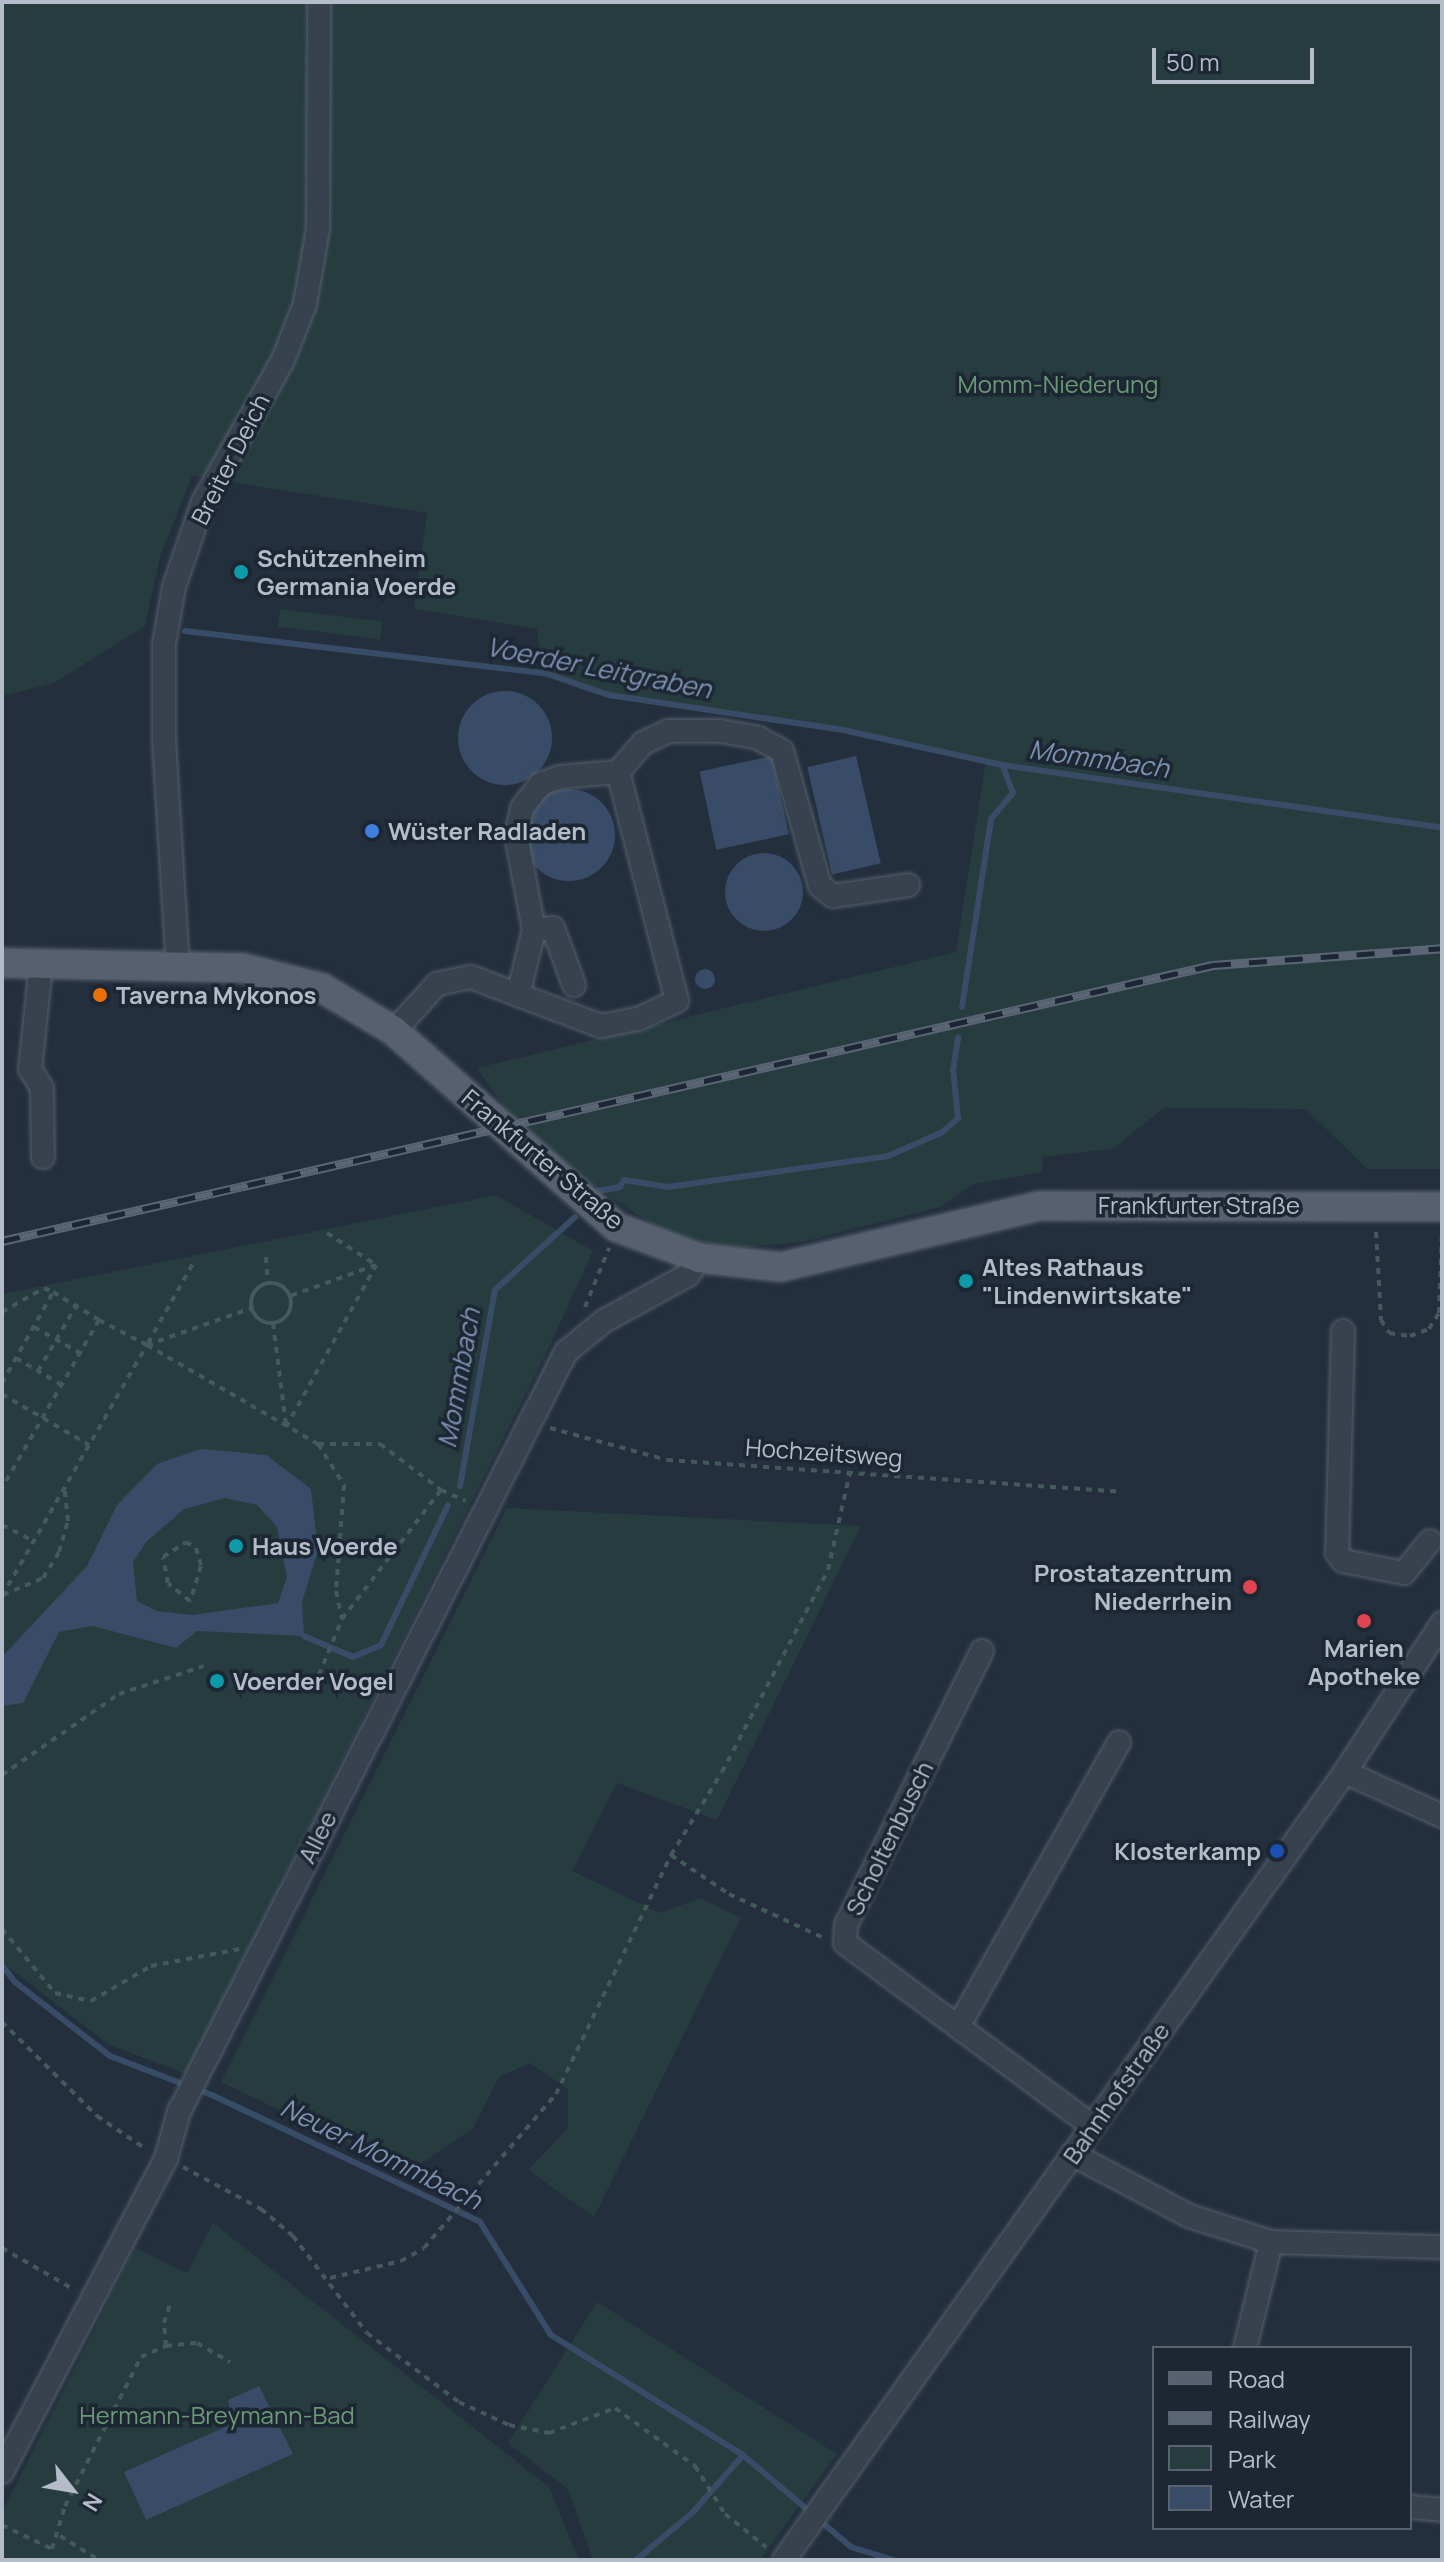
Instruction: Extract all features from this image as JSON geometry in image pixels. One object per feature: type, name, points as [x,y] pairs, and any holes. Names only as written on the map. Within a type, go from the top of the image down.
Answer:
[{"type":"main road","name":"Frankfurter Straße","points":[[2,963],[243,968],[322,988],[394,1031],[616,1227],[699,1258],[781,1267],[872,1250],[1040,1206],[1442,1207]]},
{"type":"street","name":"Breiter Deich","points":[[178,969],[164,737],[164,644],[174,587],[203,502],[283,360],[305,304],[318,229],[319,2]]},
{"type":"street","points":[[518,995],[534,930],[516,835],[522,808],[541,784],[560,777],[618,772],[643,743],[669,731],[758,738],[788,760],[820,886],[833,896],[851,896],[908,885]]},
{"type":"street","points":[[394,1031],[437,984],[471,977],[601,1026],[638,1019],[677,1001],[618,772]]},
{"type":"street","points":[[534,930],[553,928],[574,985]]},
{"type":"street","points":[[41,965],[30,1069],[42,1088],[43,1157]]},
{"type":"street","name":"Allee","points":[[2,2472],[89,2299],[166,2158],[179,2112],[261,1946],[566,1352],[604,1321],[688,1275],[699,1258]]},
{"type":"street","points":[[1343,1331],[1337,1553],[1343,1561],[1404,1573],[1430,1541]]},
{"type":"street","name":"Bahnhofstraße","points":[[779,2557],[801,2537],[1345,1772],[1442,1623]]},
{"type":"street","name":"Scholtenbusch","points":[[982,1651],[846,1925],[845,1943],[1092,2126]]},
{"type":"street","points":[[958,2027],[1119,1742]]},
{"type":"street","points":[[1345,1772],[1442,1816]]},
{"type":"street","points":[[1072,2154],[1189,2216],[1271,2242],[1442,2247]]},
{"type":"street","points":[[1245,2346],[1271,2242]]},
{"type":"street","points":[[1412,2507],[1442,2510]]},
{"type":"path","points":[[1361,1231],[1389,1232]]},
{"type":"path","points":[[1376,1232],[1381,1320],[1389,1333],[1410,1336],[1429,1329],[1439,1313],[1442,1233],[1428,1233]]},
{"type":"path","points":[[327,1233],[376,1265]]},
{"type":"path","points":[[584,1310],[612,1239]]},
{"type":"path","points":[[266,1257],[268,1283]]},
{"type":"path","points":[[3,1596],[195,1260]]},
{"type":"path","points":[[290,1296],[376,1265]]},
{"type":"path","points":[[286,1427],[376,1265]]},
{"type":"path","points":[[268,1283],[281,1286],[290,1296],[288,1314],[273,1323],[260,1319],[252,1308],[252,1295],[268,1283]]},
{"type":"path","points":[[2,1312],[44,1288],[318,1444],[380,1444],[441,1490],[485,1510]]},
{"type":"path","points":[[2,1383],[53,1292]]},
{"type":"path","points":[[38,1371],[76,1306]]},
{"type":"path","points":[[147,1345],[252,1308]]},
{"type":"path","points":[[2,1488],[99,1320]]},
{"type":"path","points":[[273,1323],[286,1427]]},
{"type":"path","points":[[34,1327],[80,1353]]},
{"type":"path","points":[[16,1358],[62,1385]]},
{"type":"path","points":[[2,1394],[89,1445]]},
{"type":"path","name":"Hochzeitsweg","points":[[530,1418],[560,1432],[667,1460],[1122,1492]]},
{"type":"path","points":[[318,1444],[344,1485],[336,1591],[342,1619]]},
{"type":"path","points":[[330,2278],[401,2261],[424,2248],[556,2094],[671,1855],[722,1772],[828,1570],[850,1472]]},
{"type":"path","points":[[3,1596],[43,1578],[59,1552],[68,1521],[65,1487]]},
{"type":"path","points":[[319,1675],[342,1619],[441,1490]]},
{"type":"path","points":[[2,1525],[35,1542]]},
{"type":"path","points":[[186,1542],[196,1548],[202,1562],[201,1577],[190,1601],[168,1583],[163,1557],[186,1542]]},
{"type":"path","points":[[2,1775],[119,1694],[204,1666]]},
{"type":"path","points":[[671,1855],[729,1894],[833,1942],[845,1943]]},
{"type":"path","points":[[2,1929],[55,1993],[91,2001],[151,1966],[261,1946]]},
{"type":"path","points":[[2,2022],[127,2141],[166,2158],[261,2209],[330,2278],[367,2333],[459,2402],[509,2425],[549,2433],[615,2408],[695,2466],[725,2514],[779,2557]]},
{"type":"path","points":[[2,2248],[89,2299]]},
{"type":"path","points":[[166,2346],[164,2323],[170,2305]]},
{"type":"path","points":[[2,2525],[52,2549],[59,2536],[65,2506],[141,2357],[166,2346],[197,2343],[230,2362]]},
{"type":"path","points":[[59,2536],[99,2560]]},
{"type":"green space","name":"Momm-Niederung","points":[[2,2],[1442,2],[1442,1169],[1367,1169],[1306,1109],[1164,1108],[1112,1149],[1043,1157],[1042,1172],[971,1185],[941,1207],[802,1242],[748,1247],[716,1246],[664,1232],[559,1163],[522,1132],[477,1068],[956,952],[985,767],[990,762],[829,726],[598,695],[542,676],[537,629],[414,609],[427,513],[192,476],[160,557],[145,626],[54,683],[2,696]]},
{"type":"green space","points":[[280,609],[382,622],[380,639],[278,627]]},
{"type":"green space","points":[[496,1195],[593,1251],[551,1343],[186,2074],[108,2044],[2,1962],[2,1294]]},
{"type":"green space","points":[[507,1508],[861,1526],[717,1820],[617,1783],[572,1871],[660,1913],[701,1898],[741,1918],[594,2217],[528,2170],[568,2128],[568,2089],[530,2063],[499,2077],[473,2128],[409,2172],[221,2082]]},
{"type":"green space","name":"Hermann-Breymann-Bad","points":[[213,2223],[549,2487],[579,2560],[2,2560],[2,2512],[135,2248],[187,2273]]},
{"type":"green space","points":[[597,2302],[837,2454],[760,2560],[593,2560],[568,2489],[508,2443]]},
{"type":"water","points":[[505,691],[523,695],[538,705],[548,720],[552,738],[548,756],[538,771],[523,781],[505,785],[487,781],[472,771],[462,756],[458,738],[462,720],[472,705],[487,695]]},
{"type":"water","points":[[772,756],[789,834],[716,850],[700,771]]},
{"type":"water","points":[[856,756],[881,863],[832,874],[807,767]]},
{"type":"water","points":[[569,789],[587,792],[602,802],[612,817],[615,835],[612,853],[602,868],[587,878],[569,881],[551,878],[536,868],[526,853],[523,835],[526,817],[536,802],[551,792]]},
{"type":"water","points":[[764,853],[779,856],[796,870],[803,892],[800,907],[786,924],[764,931],[749,928],[732,914],[725,892],[728,877],[742,860]]},
{"type":"water","points":[[705,969],[712,972],[715,979],[712,986],[705,989],[698,986],[695,979],[698,972]]},
{"type":"water","points":[[201,1449],[266,1455],[311,1489],[318,1550],[302,1602],[304,1636],[197,1631],[176,1648],[93,1626],[59,1632],[23,1703],[2,1706],[2,1657],[87,1566],[117,1505],[157,1464]],"holes":[[[225,1498],[257,1505],[277,1527],[287,1577],[278,1603],[193,1615],[157,1611],[137,1601],[133,1562],[147,1541],[184,1509]]]},
{"type":"water","points":[[259,2386],[293,2454],[146,2520],[124,2472],[232,2424],[228,2400]]},
{"type":"waterway","name":"Voerder Leitgraben","points":[[185,631],[545,673],[609,695],[843,730],[1002,765],[1442,828]]},
{"type":"waterway","name":"Mommbach","points":[[962,1007],[991,819],[1013,793],[1002,765]]},
{"type":"waterway","name":"Mommbach","points":[[598,1191],[620,1187],[624,1180],[668,1187],[888,1156],[941,1133],[958,1118],[953,1070],[958,1037]]},
{"type":"waterway","name":"Mommbach","points":[[460,1486],[495,1290],[575,1217]]},
{"type":"waterway","name":"Mommbach","points":[[304,1636],[353,1657],[381,1645],[448,1505]]},
{"type":"waterway","name":"Neuer Mommbach","points":[[2,1965],[15,1982],[110,2056],[214,2096],[480,2222],[551,2335],[743,2455],[851,2547],[893,2560]]},
{"type":"waterway","name":"Neuer Mommbach","points":[[636,2560],[693,2512],[743,2455]]},
{"type":"railway","points":[[2,1241],[1213,965],[1442,948]]},
{"type":"place","name":"Schützenheim Germania Voerde","points":[[241,572]]},
{"type":"place","name":"Wüster Radladen","points":[[372,831]]},
{"type":"place","name":"Taverna Mykonos","points":[[100,995]]},
{"type":"place","name":"Altes Rathaus \"Lindenwirtskate\"","points":[[966,1281]]},
{"type":"place","name":"Haus Voerde","points":[[236,1546]]},
{"type":"place","name":"Prostatazentrum Niederrhein","points":[[1250,1587]]},
{"type":"place","name":"Marien Apotheke","points":[[1364,1621]]},
{"type":"place","name":"Voerder Vogel","points":[[217,1681]]},
{"type":"place","name":"Klosterkamp","points":[[1277,1851]]}]
